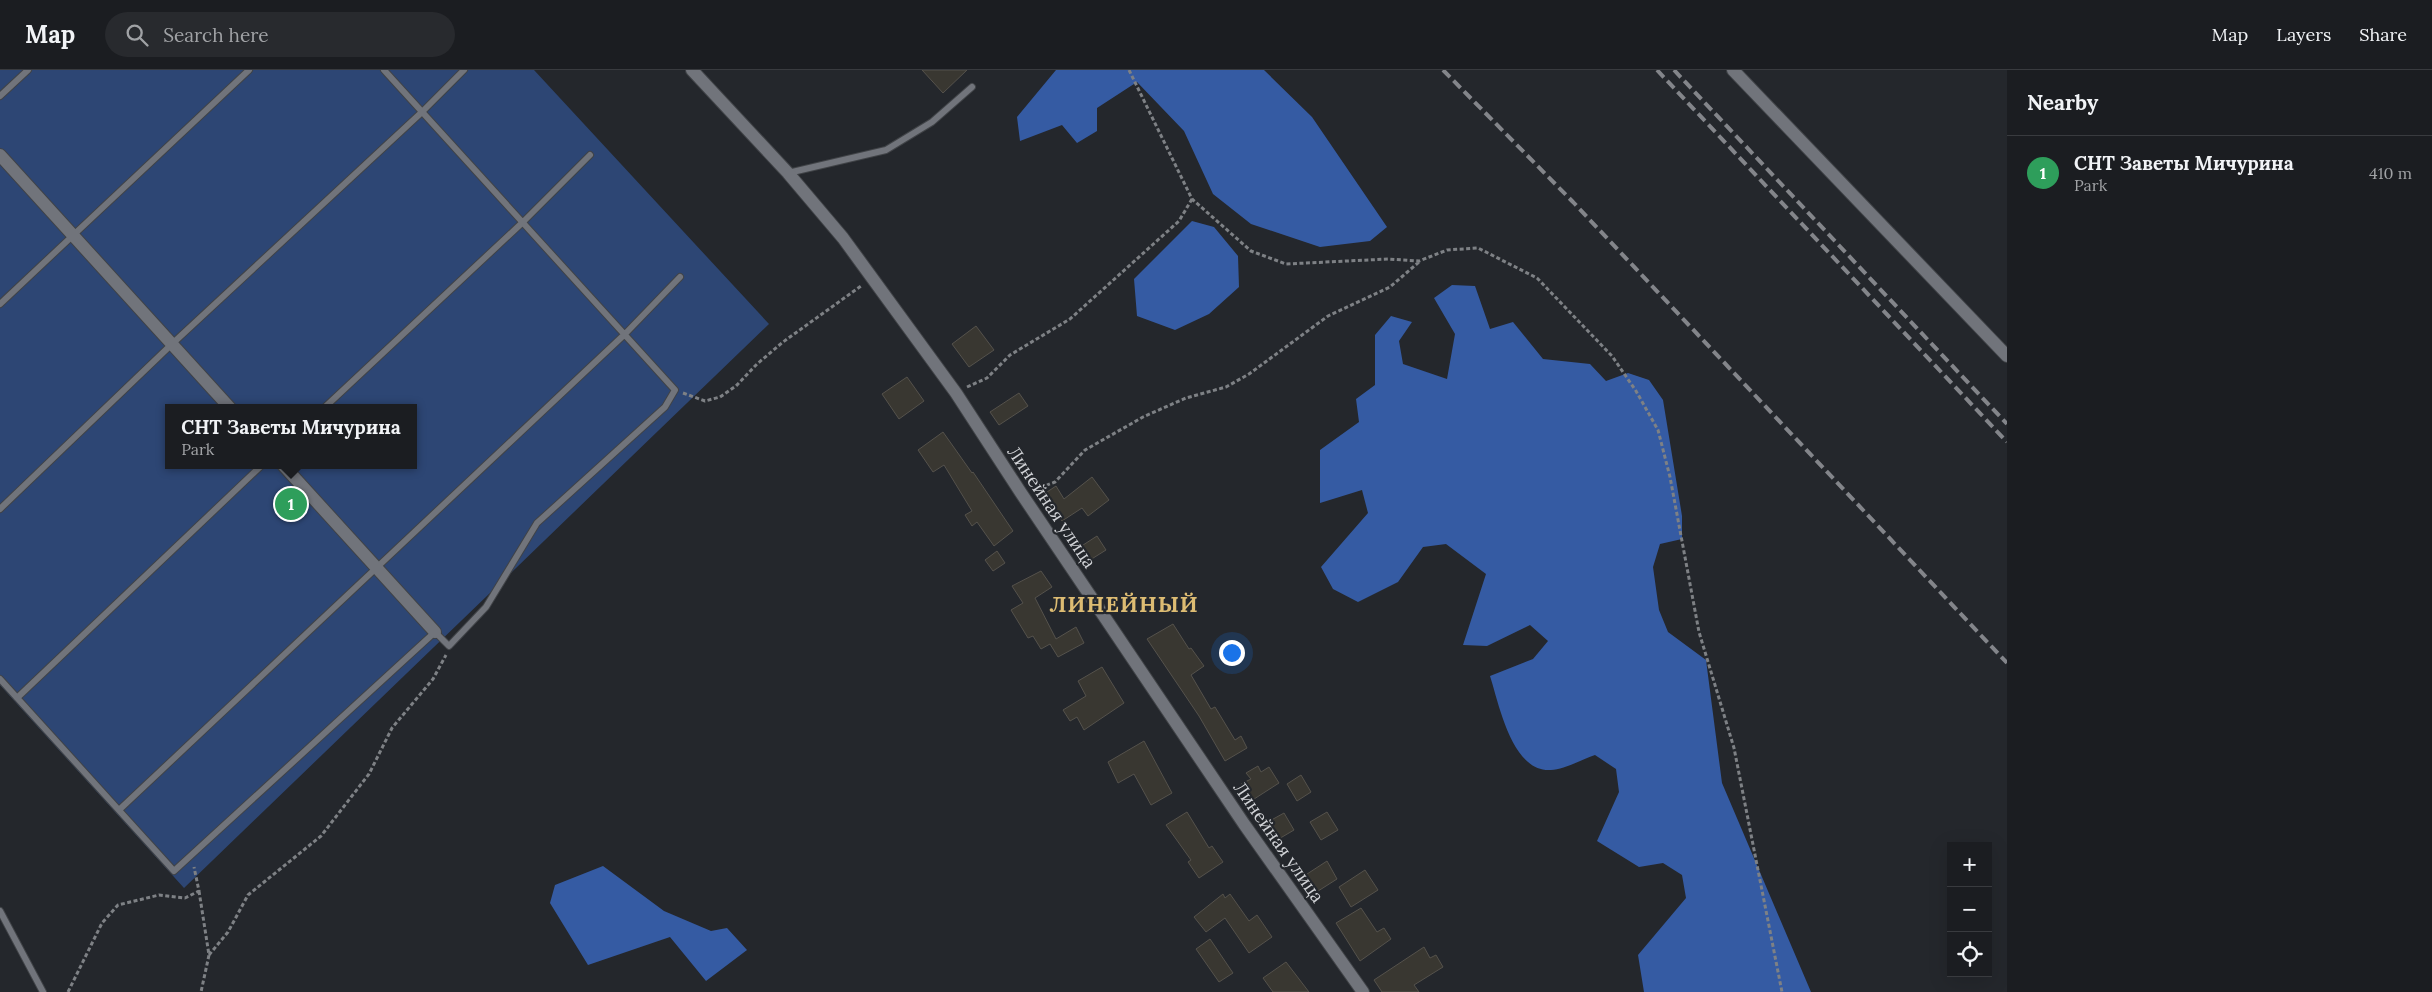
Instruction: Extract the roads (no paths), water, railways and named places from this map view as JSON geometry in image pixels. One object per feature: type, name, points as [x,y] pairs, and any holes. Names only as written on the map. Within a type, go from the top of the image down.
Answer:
[{"type":"street","name":"Линейная улица","points":[[692,70],[788,173],[843,238],[956,392],[1021,493],[1244,824],[1363,992]]},
{"type":"street","points":[[1733,70],[2007,356]]},
{"type":"street","points":[[0,155],[226,404]]},
{"type":"street","points":[[286,469],[435,632]]},
{"type":"lane","points":[[0,96],[28,70]]},
{"type":"lane","points":[[0,304],[249,70]]},
{"type":"lane","points":[[0,679],[174,871],[435,632],[449,646],[486,607],[537,523],[665,407],[676,390],[384,70]]},
{"type":"lane","points":[[0,509],[172,344],[422,112],[464,70]]},
{"type":"lane","points":[[788,173],[886,150],[932,122],[972,87]]},
{"type":"lane","points":[[328,404],[523,222],[590,155]]},
{"type":"lane","points":[[119,810],[625,334],[680,277]]},
{"type":"lane","points":[[17,698],[258,469]]},
{"type":"lane","points":[[0,912],[26,964],[43,992]]},
{"type":"railway","points":[[1443,70],[1573,202],[2007,663]]},
{"type":"railway","points":[[1657,70],[2007,442]]},
{"type":"railway","points":[[1674,70],[2007,424]]},
{"type":"place","name":"СНТ Заветы Мичурина","points":[[291,504]]},
{"type":"district","name":"ЛИНЕЙНЫЙ","points":[[1124,604]]}]
